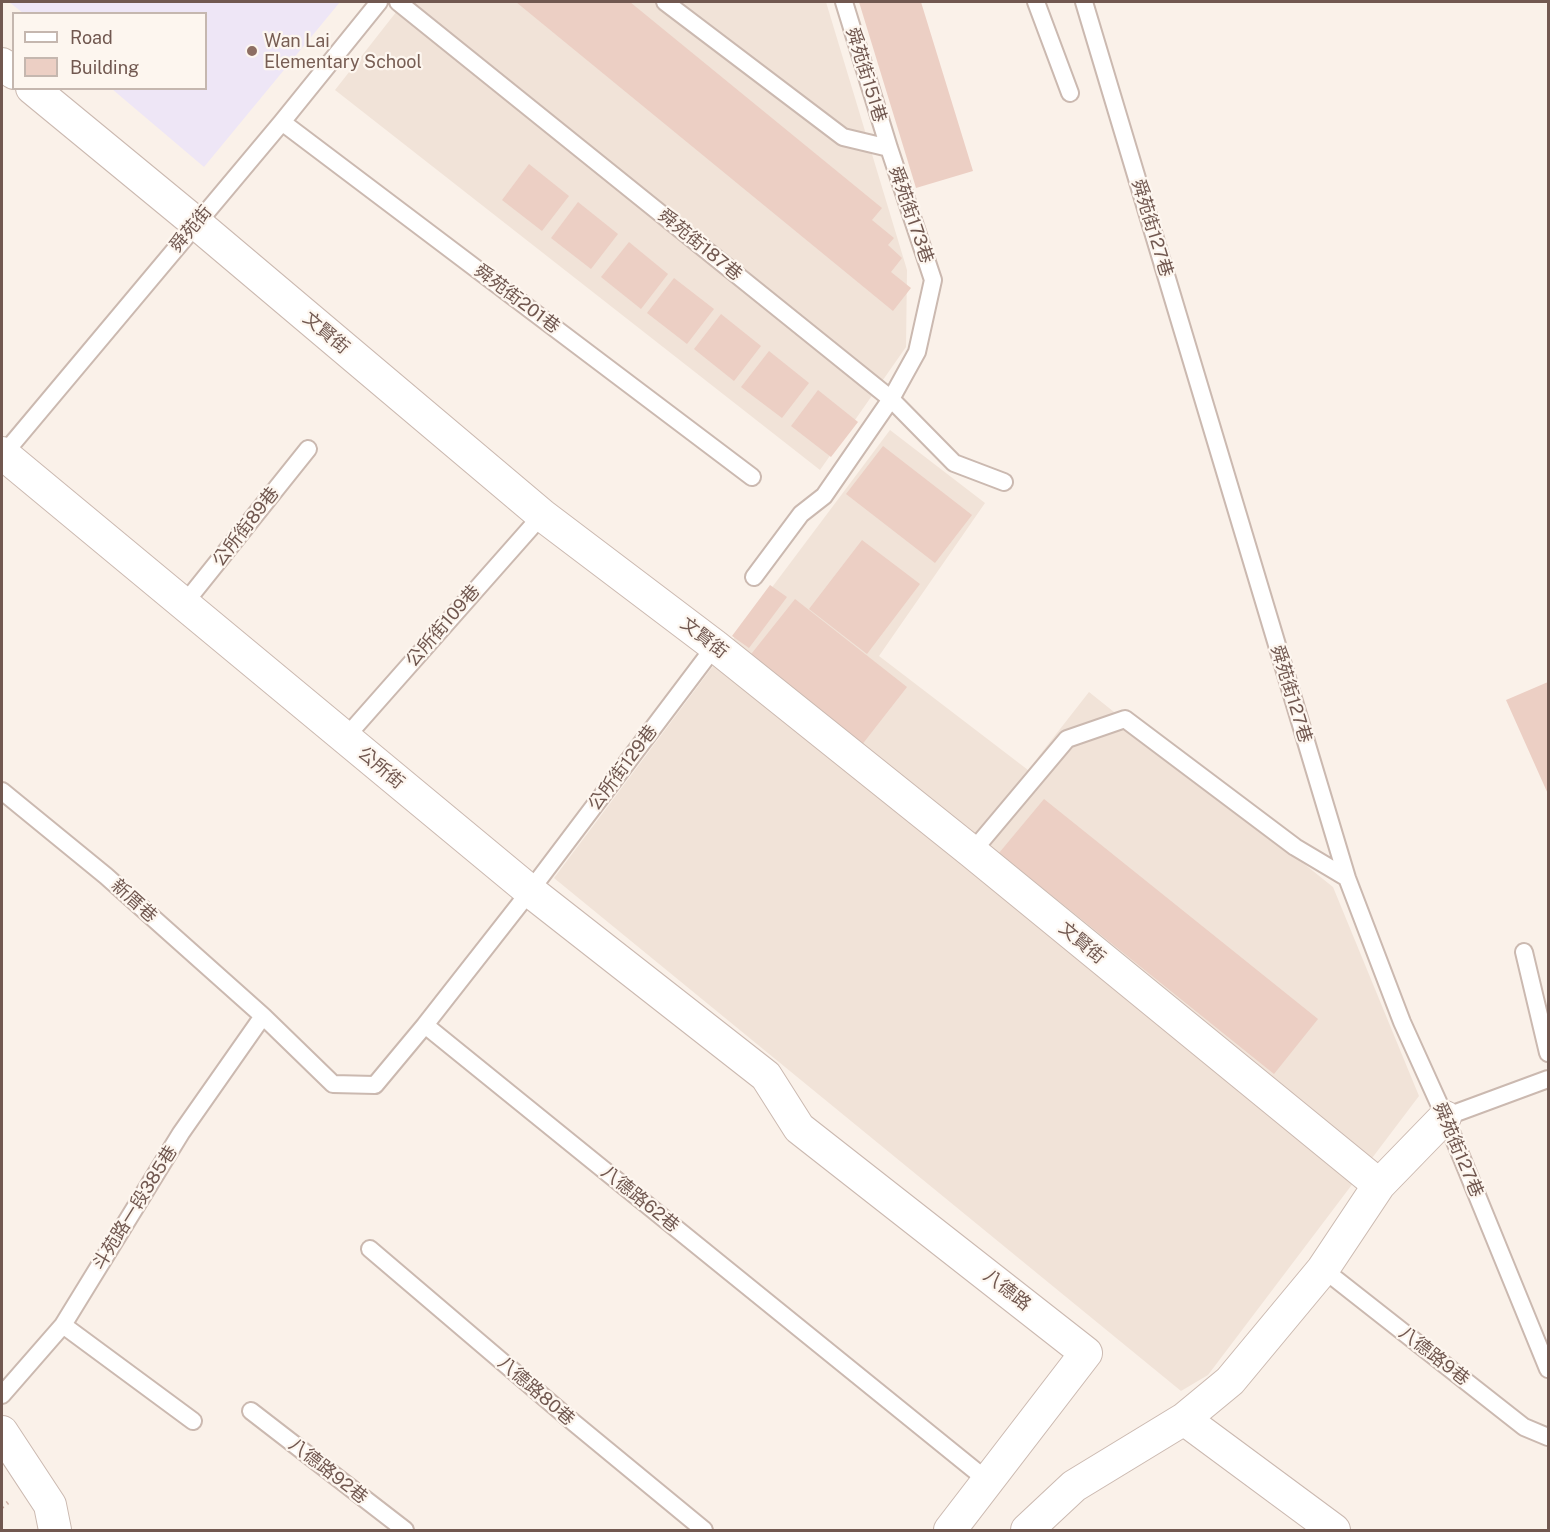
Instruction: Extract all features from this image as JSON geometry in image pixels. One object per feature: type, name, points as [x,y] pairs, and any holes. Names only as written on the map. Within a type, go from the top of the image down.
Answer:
[{"type":"street","name":"文賢街","points":[[34,90],[542,515],[715,646],[972,852],[1379,1185]]},
{"type":"street","name":"公所街","points":[[2,454],[530,891],[766,1076]]},
{"type":"street","name":"八德路","points":[[766,1076],[799,1128],[1086,1353],[950,1530]]},
{"type":"street","points":[[1027,1530],[1074,1486],[1184,1419],[1230,1381],[1323,1269],[1379,1185],[1445,1117]]},
{"type":"street","points":[[1184,1419],[1334,1530]]},
{"type":"street","points":[[2,1432],[50,1505],[55,1530]]},
{"type":"lane","name":"舜苑街","points":[[2,454],[282,122],[379,2]]},
{"type":"lane","name":"舜苑街187巷","points":[[398,2],[891,399],[954,463],[1004,482]]},
{"type":"lane","name":"舜苑街173巷","points":[[665,2],[843,137],[889,148],[933,280],[917,352],[891,399],[824,496],[801,514],[754,577]]},
{"type":"lane","name":"舜苑街151巷","points":[[844,2],[889,148]]},
{"type":"lane","points":[[1036,2],[1070,93]]},
{"type":"lane","name":"舜苑街127巷","points":[[1084,2],[1347,878],[1402,1022],[1445,1117],[1548,1369]]},
{"type":"lane","name":"舜苑街201巷","points":[[282,122],[752,477]]},
{"type":"lane","name":"公所街89巷","points":[[184,604],[308,449]]},
{"type":"lane","name":"公所街109巷","points":[[345,738],[542,515]]},
{"type":"lane","name":"公所街129巷","points":[[530,891],[715,646]]},
{"type":"lane","points":[[972,852],[1067,739],[1125,719],[1295,847],[1347,878]]},
{"type":"lane","name":"新厝巷","points":[[2,791],[106,876],[263,1016],[333,1084],[375,1085],[425,1025]]},
{"type":"lane","points":[[425,1025],[530,891]]},
{"type":"lane","points":[[1524,952],[1548,1053]]},
{"type":"lane","name":"斗苑路一段385巷","points":[[2,1395],[63,1325],[181,1133],[263,1016]]},
{"type":"lane","name":"八德路62巷","points":[[425,1025],[988,1480]]},
{"type":"lane","points":[[1445,1117],[1548,1079]]},
{"type":"lane","name":"八德路80巷","points":[[370,1249],[704,1530]]},
{"type":"lane","name":"八德路9巷","points":[[1323,1269],[1524,1427],[1548,1437]]},
{"type":"lane","points":[[63,1325],[193,1421]]},
{"type":"lane","name":"八德路92巷","points":[[251,1411],[405,1530]]},
{"type":"shaded area","name":"Wan Lai Elementary School","points":[[9,2],[340,2],[204,167],[113,90],[207,90],[207,12],[22,12]]},
{"type":"shaded area","points":[[404,2],[826,2],[907,270],[906,347],[820,470],[335,90]]},
{"type":"shaded area","points":[[890,430],[985,503],[879,656],[1028,770],[1089,692],[1333,887],[1419,1096],[1208,1375],[1181,1391],[554,878]]},
{"type":"building","points":[[516,2],[630,2],[882,208],[872,220],[894,238],[888,245],[902,258],[891,272],[911,288],[893,311]]},
{"type":"building","points":[[859,2],[921,2],[973,171],[916,188]]},
{"type":"building","points":[[529,164],[569,196],[542,231],[502,200]]},
{"type":"building","points":[[578,202],[618,234],[591,269],[551,238]]},
{"type":"building","points":[[629,242],[668,274],[641,309],[601,277]]},
{"type":"building","points":[[674,278],[714,309],[687,344],[647,313]]},
{"type":"building","points":[[721,314],[761,346],[734,381],[694,349]]},
{"type":"building","points":[[769,351],[809,383],[782,418],[741,387]]},
{"type":"building","points":[[818,390],[858,422],[831,457],[791,426]]},
{"type":"building","points":[[883,446],[972,515],[935,563],[846,494]]},
{"type":"building","points":[[862,540],[920,584],[867,654],[809,609]]},
{"type":"building","points":[[770,585],[787,597],[749,648],[732,636]]},
{"type":"building","points":[[795,599],[907,687],[861,746],[748,658]]},
{"type":"building","points":[[1548,682],[1548,794],[1506,700]]},
{"type":"building","points":[[1044,799],[1318,1019],[1274,1074],[999,853]]},
{"type":"place","name":"Wan Lai Elementary School","points":[[252,51]]}]
